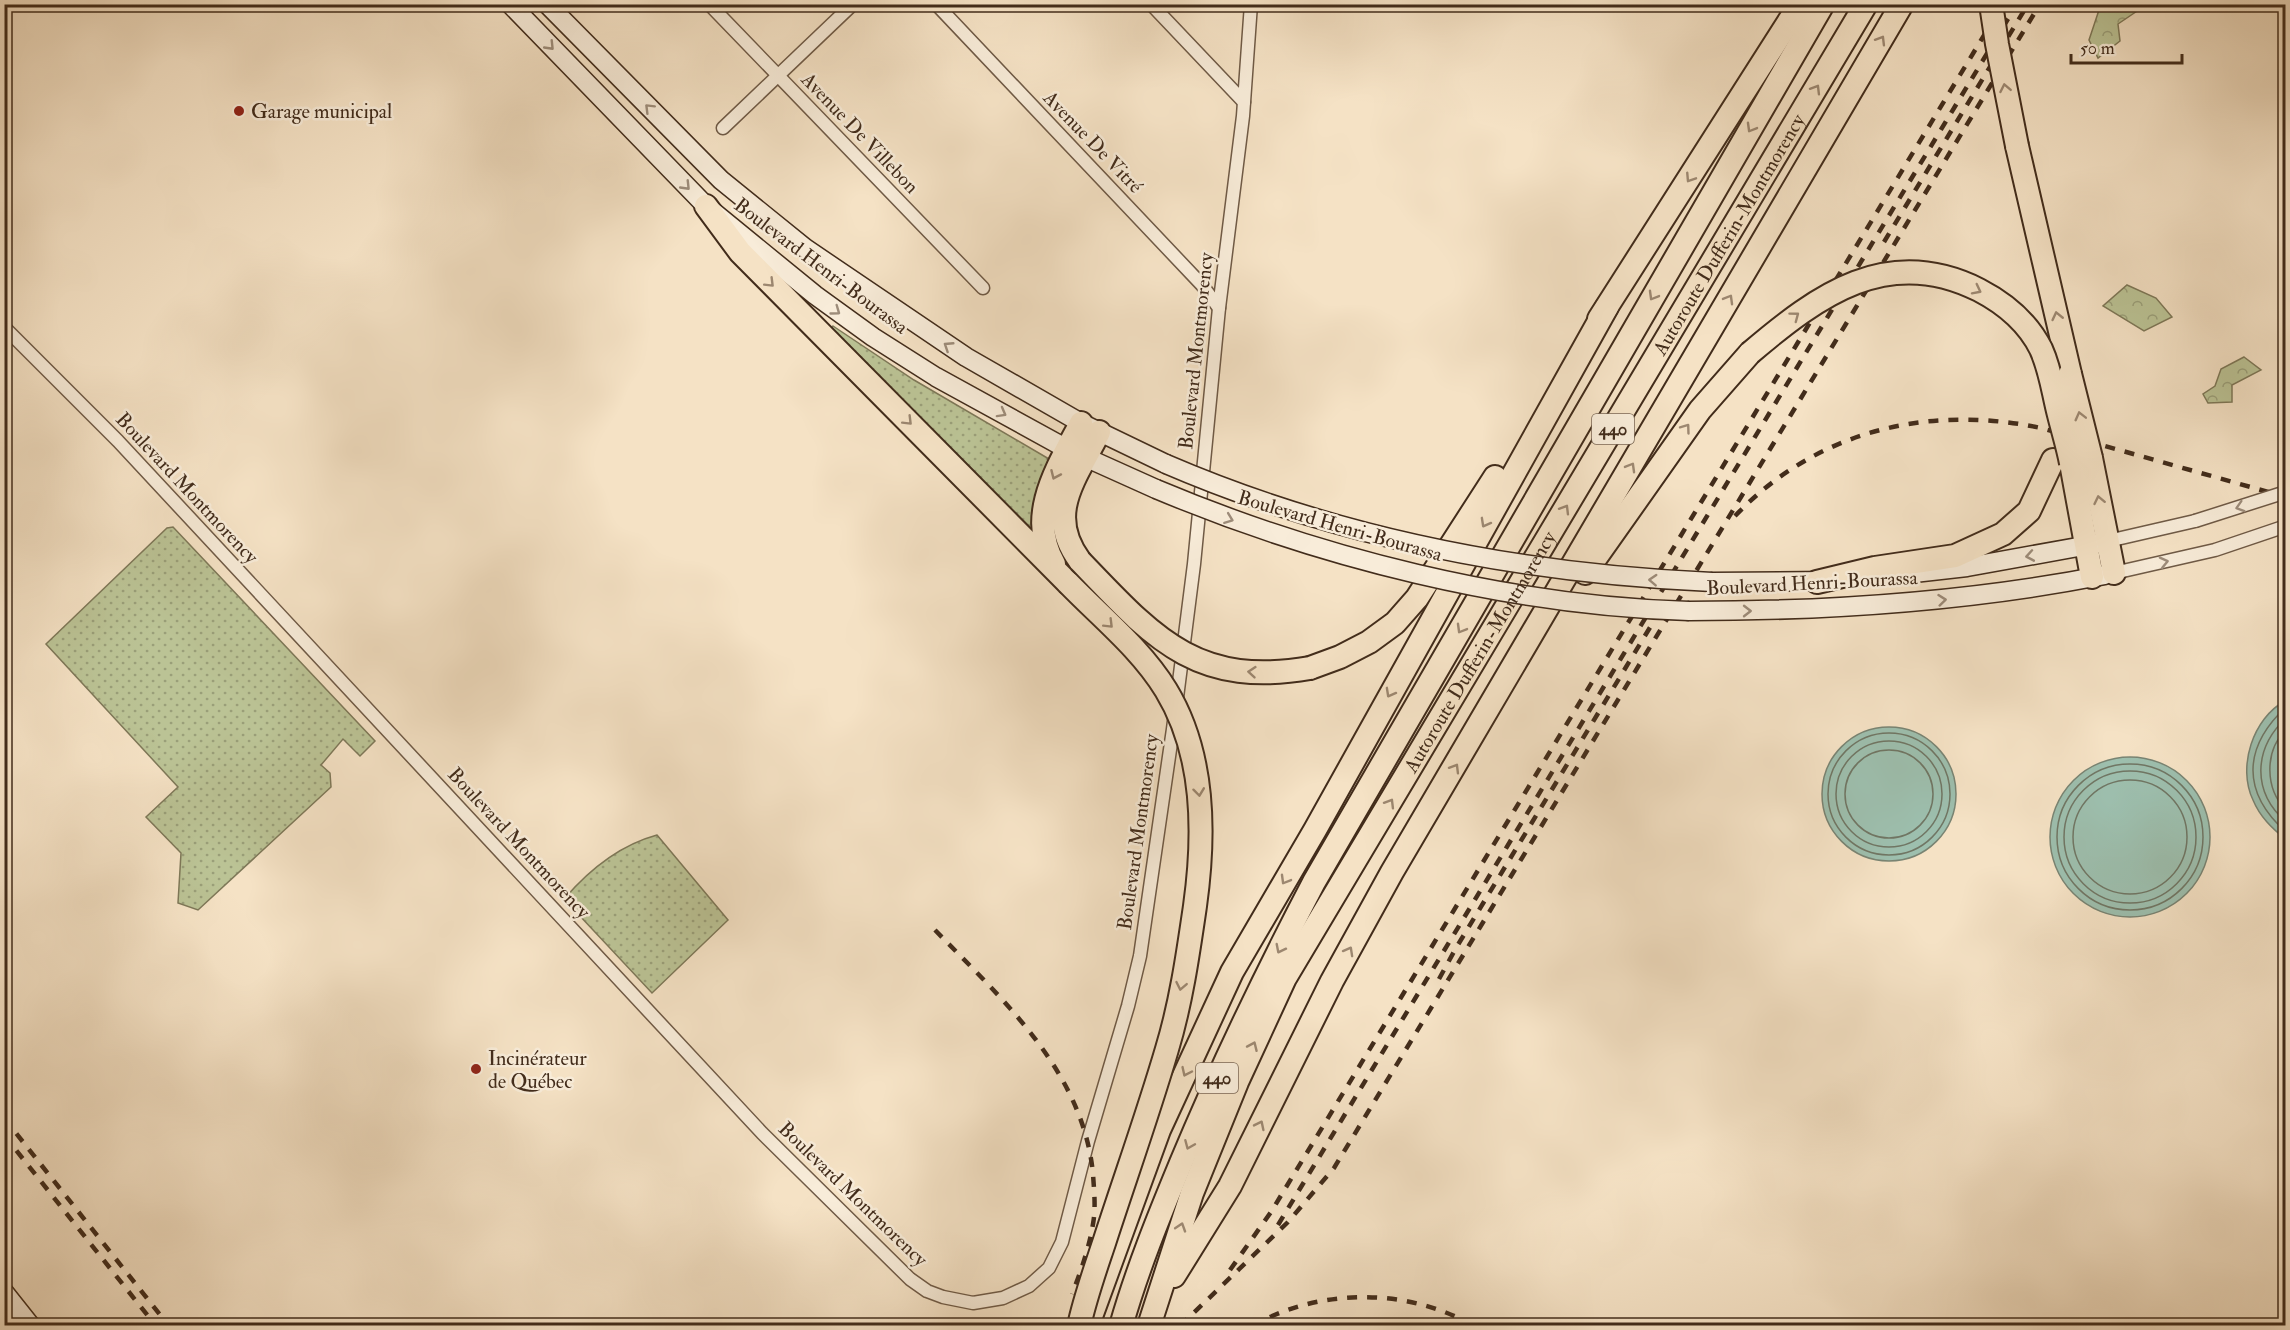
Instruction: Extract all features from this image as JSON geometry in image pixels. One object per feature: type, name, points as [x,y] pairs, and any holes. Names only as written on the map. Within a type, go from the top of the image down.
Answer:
[{"type":"highway","points":[[1077,454],[1070,489],[1064,504],[1065,536],[1071,550],[1143,626],[1164,642],[1193,658],[1222,668],[1251,673],[1280,674],[1310,668],[1340,657],[1369,642],[1395,623],[1417,598],[1557,380],[1607,307],[1800,4]]},
{"type":"highway","name":"Autoroute Dufferin-Montmorency","points":[[1121,1326],[1132,1287],[1161,1211],[1212,1090],[1266,976],[1337,842],[1823,4]]},
{"type":"highway","name":"Autoroute Dufferin-Montmorency","points":[[1149,1326],[1192,1193],[1257,1037],[1285,978],[1866,4]]},
{"type":"highway","points":[[1157,1302],[1230,1185],[1332,981],[1392,872],[1902,4]]},
{"type":"highway","points":[[1991,4],[2072,460],[2098,543],[2103,575]]},
{"type":"highway","points":[[706,206],[740,252],[1128,643],[1166,690],[1190,745],[1196,772],[1200,823],[1199,877],[1190,942],[1168,1047],[1079,1326]]},
{"type":"highway","points":[[1474,735],[1655,470],[1700,410],[1750,353],[1810,305],[1842,287],[1870,277],[1916,273],[1940,275],[1961,282],[1989,296],[2009,310],[2027,328],[2040,347],[2051,375],[2058,413],[2058,437],[2072,460]]},
{"type":"highway","points":[[1088,1326],[1164,1119],[1232,972],[1315,830],[1607,307]]},
{"type":"highway","points":[[1064,580],[1045,541],[1043,512],[1046,496],[1077,454],[1090,428]]},
{"type":"highway","points":[[1817,582],[1875,568],[1955,556],[2003,534],[2029,511],[2072,460]]},
{"type":"main road","name":"Boulevard Henri-Bourassa","points":[[510,4],[706,206],[781,269],[873,338],[936,377],[1077,454],[1242,524],[1390,566],[1482,587],[1647,610],[1775,611],[1893,604],[1989,595],[2103,575]]},
{"type":"main road","name":"Boulevard Henri-Bourassa","points":[[547,4],[721,180],[805,248],[917,326],[966,357],[1090,428],[1200,478],[1352,527],[1462,554],[1603,575],[1646,579],[1712,582],[1817,582],[1967,567],[2098,543]]},
{"type":"main road","points":[[6,1297],[31,1326]]},
{"type":"street","name":"Avenue De Villebon","points":[[709,4],[983,288]]},
{"type":"street","points":[[723,128],[853,4]]},
{"type":"street","name":"Avenue De Vitré","points":[[936,4],[1194,277],[1219,308]]},
{"type":"street","points":[[1150,4],[1244,102]]},
{"type":"street","name":"Boulevard Montmorency","points":[[4,327],[118,441],[762,1133],[910,1278],[927,1291],[943,1297],[973,1303],[1003,1298],[1029,1286],[1049,1268],[1062,1242],[1140,956],[1194,564],[1219,308],[1244,102],[1251,4]]},
{"type":"street","name":"Boulevard Henri-Bourassa","points":[[2098,543],[2195,521],[2286,492]]},
{"type":"street","name":"Boulevard Henri-Bourassa","points":[[2103,575],[2215,550],[2286,526]]},
{"type":"green space","points":[[2101,4],[2146,5],[2118,24],[2120,41],[2098,58],[2089,40]]},
{"type":"green space","points":[[2127,285],[2156,298],[2172,317],[2144,331],[2103,306]]},
{"type":"green space","points":[[833,326],[914,380],[1049,459],[1039,538],[828,333]]},
{"type":"green space","points":[[2244,357],[2261,370],[2232,385],[2232,402],[2208,403],[2203,394],[2215,386],[2221,369]]},
{"type":"green space","points":[[173,527],[375,741],[360,756],[343,739],[321,765],[330,773],[331,787],[198,910],[178,903],[181,853],[146,817],[178,787],[46,644],[167,528]]},
{"type":"green space","points":[[657,835],[728,920],[652,993],[564,899],[606,860],[630,845]]},
{"type":"water","points":[[2285,701],[2285,839],[2259,812],[2248,787],[2247,773],[2251,744],[2257,731],[2264,719]]},
{"type":"water","points":[[1889,727],[1915,732],[1936,747],[1951,768],[1956,794],[1951,820],[1936,841],[1915,856],[1889,861],[1863,856],[1842,841],[1827,820],[1822,794],[1827,768],[1842,747],[1863,732]]},
{"type":"water","points":[[2130,757],[2160,764],[2174,771],[2186,781],[2196,793],[2203,807],[2210,837],[2203,867],[2196,881],[2186,893],[2174,903],[2160,910],[2130,917],[2100,910],[2086,903],[2074,893],[2064,881],[2057,867],[2050,837],[2057,807],[2064,793],[2074,781],[2086,771],[2100,764]]},
{"type":"railway","points":[[1230,1270],[1271,1212],[2003,4]]},
{"type":"railway","points":[[1278,1225],[2017,4]]},
{"type":"railway","points":[[1884,242],[2028,4]]},
{"type":"railway","points":[[1180,1326],[1288,1222],[1334,1168],[2040,4]]},
{"type":"railway","points":[[1735,516],[1767,487],[1801,463],[1838,444],[1876,431],[1916,423],[1957,420],[1999,421],[2041,428],[2286,497]]},
{"type":"railway","points":[[1439,979],[1666,601]]},
{"type":"railway","points":[[935,930],[987,983],[1036,1040],[1057,1070],[1074,1102],[1086,1137],[1093,1174],[1095,1205],[1089,1242],[1072,1294]]},
{"type":"railway","points":[[4,1118],[169,1326]]},
{"type":"railway","points":[[4,1135],[156,1326]]},
{"type":"railway","points":[[1252,1326],[1278,1313],[1306,1304],[1363,1297],[1420,1304],[1448,1313],[1474,1326]]},
{"type":"place","name":"Garage municipal","points":[[239,111]]},
{"type":"place","name":"Incinérateur de Québec","points":[[476,1069]]}]
